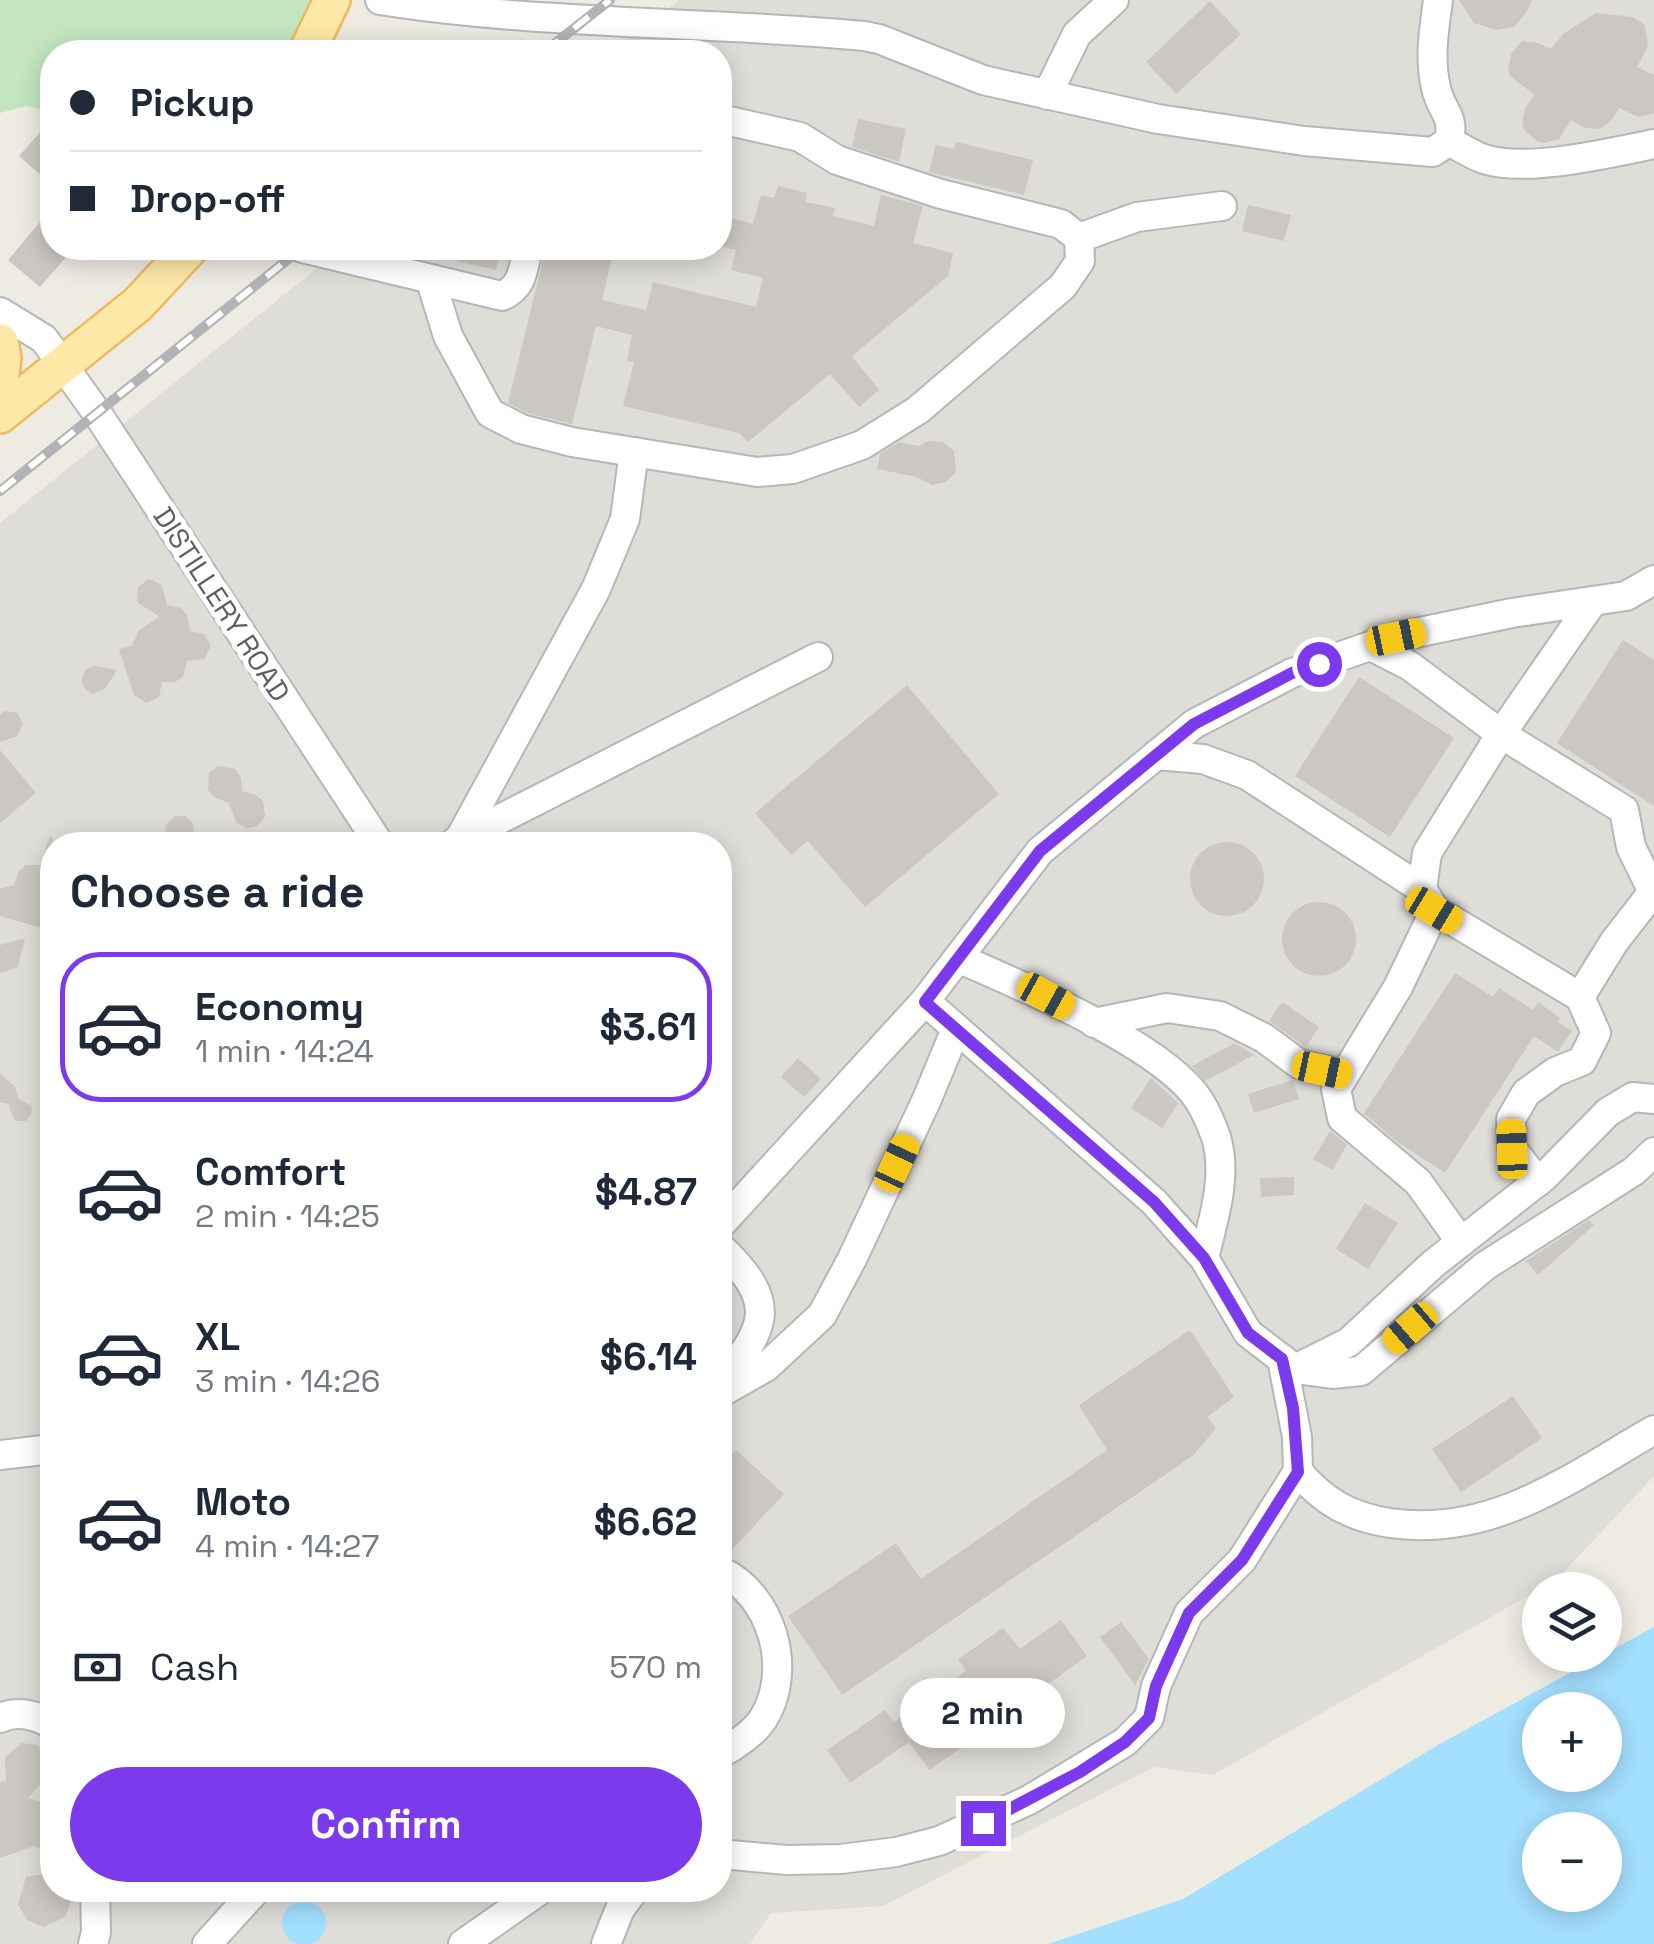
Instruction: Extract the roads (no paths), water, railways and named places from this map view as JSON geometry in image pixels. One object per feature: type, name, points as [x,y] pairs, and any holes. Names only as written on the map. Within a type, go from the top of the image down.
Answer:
[{"type":"main road","points":[[313,40],[332,0]]},
{"type":"main road","points":[[0,415],[138,304],[179,260]]},
{"type":"main road","points":[[0,342],[0,381]]},
{"type":"street","points":[[380,0],[604,20],[864,36],[984,80],[1194,126],[1432,152],[1449,141],[1452,125],[1436,92],[1431,46],[1438,0]]},
{"type":"street","points":[[1047,95],[1077,34],[1114,0]]},
{"type":"street","points":[[431,281],[448,336],[490,412],[522,429],[756,472],[794,469],[862,445],[918,410],[1063,286],[1080,261],[1079,238],[1061,224],[941,194],[837,160],[800,137],[732,121]]},
{"type":"street","points":[[1449,141],[1485,160],[1527,162],[1581,160],[1654,144]]},
{"type":"street","points":[[1079,238],[1137,216],[1222,206]]},
{"type":"street","points":[[349,260],[502,296],[514,291],[520,282],[525,260]]},
{"type":"street","name":"DISTILLERY ROAD","points":[[0,312],[44,339],[104,423],[371,832]]},
{"type":"street","points":[[460,832],[596,588],[625,520],[634,452]]},
{"type":"street","points":[[732,1212],[925,1002],[1040,851],[1194,724],[1276,682],[1396,637],[1512,613],[1626,596],[1654,580]]},
{"type":"street","points":[[1461,1242],[1418,1182],[1342,1118],[1336,1090],[1398,986],[1428,899],[1427,853],[1501,734],[1593,601]]},
{"type":"street","points":[[1371,646],[1410,666],[1501,734],[1624,810],[1631,847],[1653,893],[1614,942],[1580,997]]},
{"type":"street","points":[[476,832],[818,657]]},
{"type":"street","points":[[1156,756],[1203,759],[1247,775],[1580,997],[1596,1032],[1582,1061],[1554,1072],[1526,1093],[1510,1119],[1512,1149],[1538,1182]]},
{"type":"street","points":[[958,958],[1046,996],[1094,1023],[1170,1071],[1200,1100],[1217,1140],[1220,1196],[1204,1258]]},
{"type":"street","points":[[925,1002],[1154,1202],[1204,1258],[1248,1333],[1289,1364],[1332,1374],[1361,1371],[1484,1266],[1634,1171],[1654,1152]]},
{"type":"street","points":[[1094,1023],[1167,1008],[1220,1016],[1264,1038],[1298,1064],[1344,1074]]},
{"type":"street","points":[[732,1385],[766,1366],[822,1314],[852,1260],[956,1028]]},
{"type":"street","points":[[1289,1364],[1349,1342],[1461,1242],[1538,1182],[1608,1112],[1633,1097],[1654,1099]]},
{"type":"street","points":[[732,1259],[746,1272],[761,1306],[753,1344],[732,1369]]},
{"type":"street","points":[[1289,1364],[1298,1472],[1338,1509],[1369,1520],[1418,1527],[1468,1523],[1543,1496],[1654,1430]]},
{"type":"street","points":[[0,1455],[40,1450]]},
{"type":"street","points":[[732,1855],[788,1860],[841,1858],[896,1852],[939,1841],[1029,1800],[1125,1742],[1149,1718],[1156,1686],[1189,1613],[1242,1560],[1298,1472]]},
{"type":"street","points":[[732,1576],[740,1580],[765,1610],[774,1640],[776,1684],[762,1720],[732,1744]]},
{"type":"street","points":[[0,1718],[28,1714],[40,1720]]},
{"type":"street","points":[[92,1944],[96,1902]]},
{"type":"street","points":[[207,1944],[245,1902]]},
{"type":"street","points":[[463,1944],[523,1902]]},
{"type":"street","points":[[606,1944],[625,1902]]},
{"type":"water","points":[[1654,1627],[1654,1944],[1048,1944],[1183,1899],[1438,1745],[1522,1699],[1522,1792],[1622,1792],[1622,1692],[1535,1692],[1572,1672],[1622,1672],[1622,1644]]},
{"type":"water","points":[[296,1903],[312,1903],[324,1915],[324,1931],[312,1943],[296,1943],[284,1931],[284,1915]]},
{"type":"railway","points":[[559,40],[610,0]]},
{"type":"railway","points":[[0,491],[287,260]]}]
